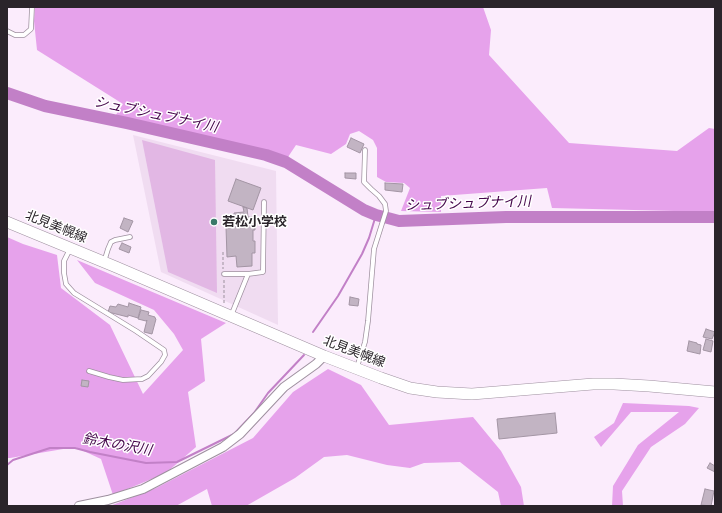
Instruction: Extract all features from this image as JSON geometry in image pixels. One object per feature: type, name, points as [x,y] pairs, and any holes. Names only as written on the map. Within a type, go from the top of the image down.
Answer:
[{"type":"main road","name":"北見美幌線","points":[[7,222],[324,356],[410,388],[437,392],[472,394],[593,384],[649,386],[715,392]]},
{"type":"street","points":[[79,506],[108,500],[143,489],[223,447],[240,434],[284,387],[316,364],[324,356]]},
{"type":"lane","points":[[7,31],[16,35],[24,35],[31,29],[32,7]]},
{"type":"lane","points":[[356,369],[365,342],[374,249],[386,211],[385,204],[379,196],[364,182],[365,150]]},
{"type":"lane","points":[[224,274],[248,274],[263,272],[264,202]]},
{"type":"lane","points":[[104,262],[111,242],[130,237]]},
{"type":"lane","points":[[70,248],[64,261],[64,273],[66,284],[74,294],[136,331],[164,350],[164,355],[161,362],[148,376],[142,379],[123,380],[89,371]]},
{"type":"lane","points":[[227,315],[248,274]]},
{"type":"path","points":[[223,252],[227,315]]},
{"type":"shaded area","points":[[35,7],[483,7],[491,30],[489,55],[569,143],[677,151],[709,128],[715,129],[715,212],[552,208],[547,188],[441,196],[441,212],[401,211],[410,188],[404,183],[386,182],[377,177],[377,148],[373,140],[359,131],[350,134],[346,144],[331,154],[296,145],[288,157],[269,160],[110,124],[123,104],[37,50],[34,21]]},
{"type":"shaded area","name":"若松小学校","points":[[133,135],[276,171],[278,325],[161,272]]},
{"type":"shaded area","points":[[142,140],[215,160],[217,293],[168,272]]},
{"type":"shaded area","points":[[7,237],[57,255],[61,288],[110,325],[143,394],[183,350],[174,334],[154,310],[95,283],[77,260],[226,323],[201,339],[205,381],[188,392],[196,447],[166,473],[113,495],[101,459],[75,447],[7,458]]},
{"type":"shaded area","points":[[328,369],[361,385],[389,425],[473,417],[501,451],[521,487],[524,506],[501,506],[498,492],[460,462],[424,463],[410,468],[387,465],[347,455],[324,457],[295,478],[246,506],[212,506],[207,489],[176,506],[110,506],[156,488],[253,438],[293,392]]},
{"type":"shaded area","points":[[623,403],[689,406],[699,408],[685,424],[651,447],[622,491],[623,506],[612,506],[613,486],[638,445],[679,412],[631,412],[601,447],[594,437],[614,423]]},
{"type":"building","points":[[351,138],[364,144],[360,153],[347,147]]},
{"type":"building","points":[[345,173],[356,173],[356,179],[345,178]]},
{"type":"building","points":[[236,179],[261,188],[253,210],[228,201]]},
{"type":"building","points":[[385,183],[403,184],[402,192],[385,190]]},
{"type":"building","points":[[243,207],[247,208],[248,217],[254,217],[255,230],[253,230],[253,241],[255,241],[255,253],[252,253],[252,266],[237,267],[236,256],[227,257],[226,227],[230,227],[230,222],[234,222],[234,213],[244,212]]},
{"type":"building","points":[[124,218],[133,221],[128,232],[120,228]]},
{"type":"building","points":[[122,243],[131,247],[129,253],[119,249]]},
{"type":"building","points":[[350,297],[359,299],[358,306],[349,305]]},
{"type":"building","points":[[129,303],[141,307],[138,318],[108,312],[110,306],[116,307],[118,304],[128,307]]},
{"type":"building","points":[[141,310],[149,312],[148,315],[155,317],[156,319],[152,334],[144,332],[147,320],[138,319]]},
{"type":"building","points":[[706,329],[715,332],[712,339],[703,337]]},
{"type":"building","points":[[706,339],[713,341],[711,352],[703,350]]},
{"type":"building","points":[[689,341],[701,345],[700,354],[687,351]]},
{"type":"building","points":[[82,380],[89,381],[88,387],[81,386]]},
{"type":"building","points":[[555,413],[557,433],[499,439],[497,419]]},
{"type":"building","points":[[710,463],[715,466],[715,472],[707,468]]},
{"type":"building","points":[[705,489],[714,491],[711,506],[701,505]]},
{"type":"waterway","name":"シュブシュブナイ川","points":[[7,93],[45,106],[266,155],[286,162],[364,210],[399,221],[506,217],[715,217]]},
{"type":"waterway","name":"鈴木の沢川","points":[[313,332],[338,296],[362,254],[376,215]]},
{"type":"waterway","name":"鈴木の沢川","points":[[7,465],[13,460],[50,448],[75,448],[146,463],[177,462],[234,434],[254,413],[268,393],[304,355]]},
{"type":"place","name":"若松小学校","points":[[214,222]]}]
